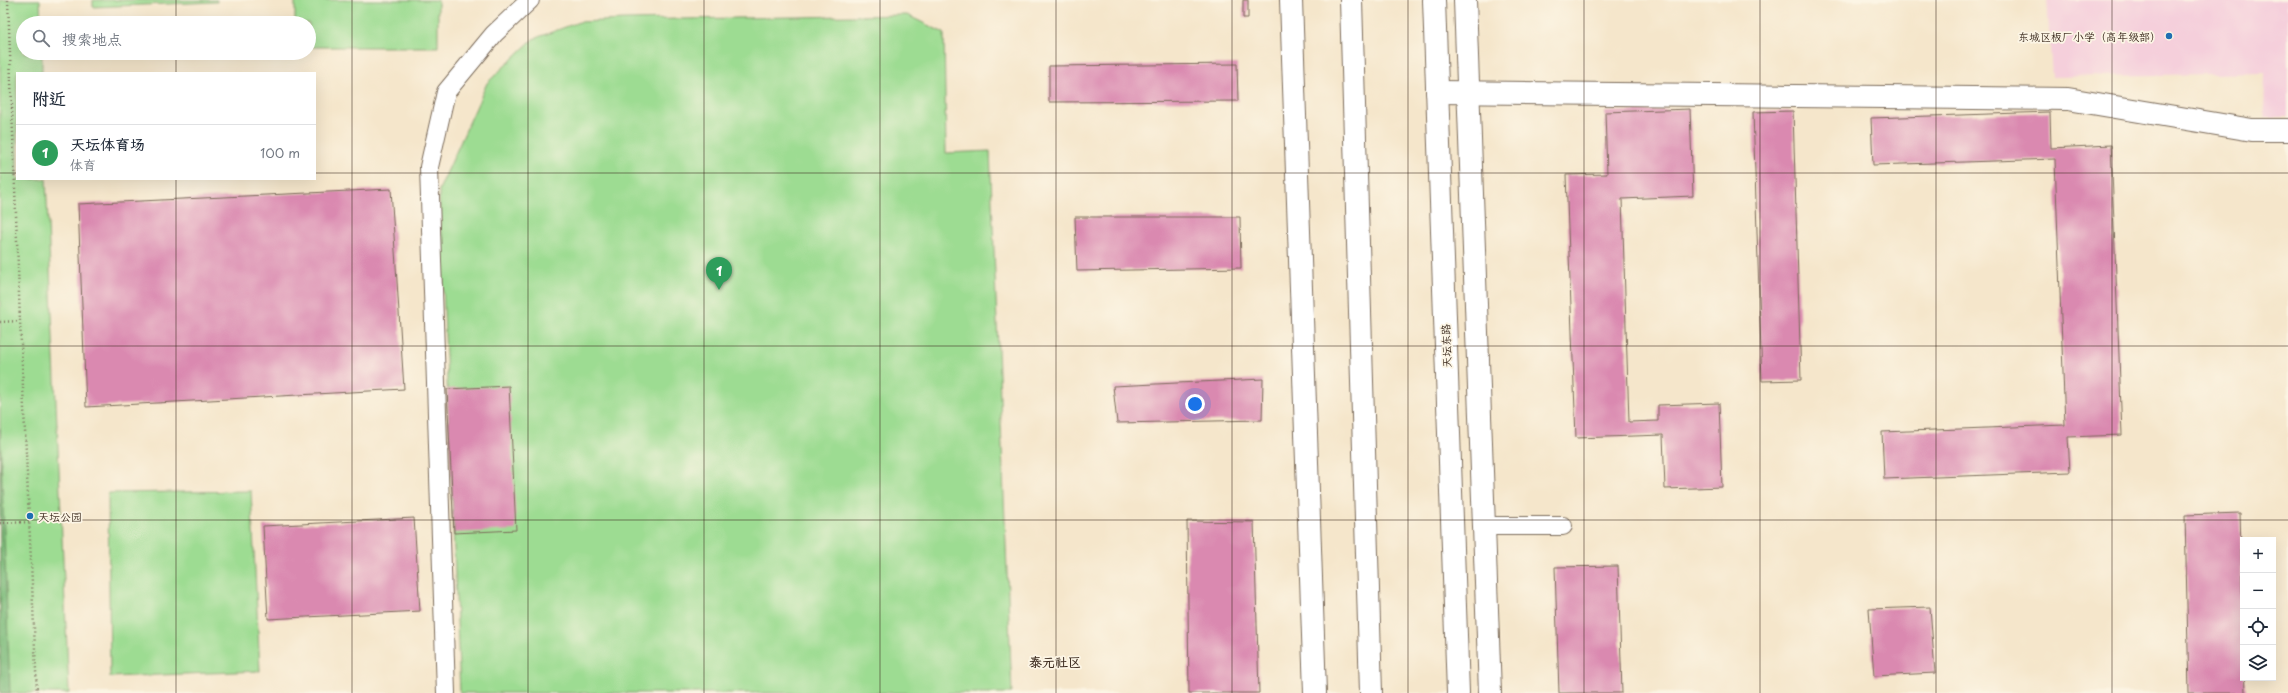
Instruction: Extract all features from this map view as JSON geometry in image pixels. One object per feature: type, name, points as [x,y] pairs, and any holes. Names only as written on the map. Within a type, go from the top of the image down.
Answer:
[{"type":"street","points":[[1291,0],[1315,693]]},
{"type":"street","points":[[1351,0],[1371,693]]},
{"type":"street","name":"天坛东路","points":[[1434,0],[1458,693]]},
{"type":"street","points":[[1465,0],[1486,526],[1490,693]]},
{"type":"street","points":[[1438,92],[2068,99],[2252,130],[2288,130]]},
{"type":"lane","points":[[446,693],[429,167],[446,92],[494,34],[530,0]]},
{"type":"lane","points":[[1486,526],[1564,526]]},
{"type":"path","points":[[8,0],[20,321],[37,693]]},
{"type":"path","points":[[0,322],[20,321]]},
{"type":"path","points":[[0,523],[30,522]]},
{"type":"shaded area","name":"东城区板厂小学（高年级部）","points":[[2047,0],[2288,0],[2288,117],[2264,117],[2265,73],[2052,77]]},
{"type":"green space","name":"天坛公园","points":[[0,0],[40,0],[41,16],[16,16],[16,60],[42,60],[42,72],[16,72],[16,180],[46,180],[69,693],[0,693]]},
{"type":"green space","points":[[93,0],[217,0],[217,2],[93,7]]},
{"type":"green space","points":[[295,0],[438,0],[438,47],[316,47],[316,16],[295,16]]},
{"type":"green space","points":[[907,15],[944,33],[946,153],[990,151],[1012,693],[460,693],[439,190],[487,83],[533,39],[579,22]]},
{"type":"green space","points":[[0,428],[10,693],[0,693]]},
{"type":"green space","points":[[251,491],[260,671],[110,677],[108,493]]},
{"type":"building","points":[[1243,0],[1248,0],[1248,18],[1243,18]]},
{"type":"building","points":[[1237,64],[1238,101],[1049,102],[1049,66]]},
{"type":"building","points":[[1690,109],[1693,196],[1622,199],[1629,422],[1658,421],[1658,405],[1719,403],[1722,487],[1665,489],[1663,435],[1576,438],[1566,175],[1607,174],[1605,112]]},
{"type":"building","points":[[1793,111],[1801,380],[1762,381],[1753,112]]},
{"type":"building","points":[[2050,112],[2051,148],[2111,145],[2122,435],[2068,437],[2070,472],[1884,479],[1882,432],[2065,425],[2055,159],[1873,165],[1871,118]]},
{"type":"building","points":[[391,189],[404,389],[86,407],[78,204]]},
{"type":"building","points":[[1075,217],[1240,217],[1241,268],[1077,271]]},
{"type":"building","points":[[1263,379],[1262,420],[1117,423],[1113,386]]},
{"type":"building","points":[[509,386],[516,530],[454,533],[447,389]]},
{"type":"building","points":[[2240,513],[2240,681],[2245,681],[2245,693],[2189,693],[2185,515]]},
{"type":"building","points":[[414,518],[420,611],[268,619],[263,526]]},
{"type":"building","points":[[1187,521],[1254,522],[1259,693],[1189,693]]},
{"type":"building","points":[[1618,566],[1622,693],[1559,693],[1555,567]]},
{"type":"building","points":[[1930,607],[1935,673],[1874,676],[1869,609]]},
{"type":"place","name":"东城区板厂小学（高年级部）","points":[[2169,36]]},
{"type":"place","name":"天坛体育场","points":[[719,290]]},
{"type":"place","name":"天坛公园","points":[[30,516]]},
{"type":"district","name":"泰元社区","points":[[1055,661]]}]
